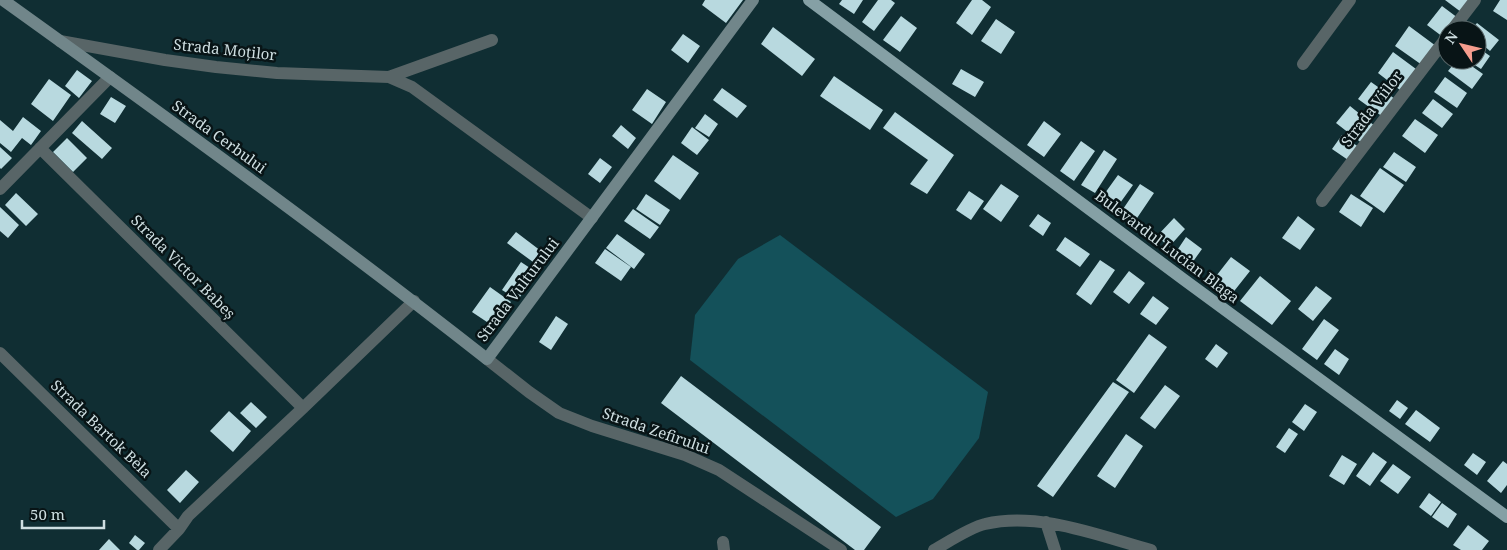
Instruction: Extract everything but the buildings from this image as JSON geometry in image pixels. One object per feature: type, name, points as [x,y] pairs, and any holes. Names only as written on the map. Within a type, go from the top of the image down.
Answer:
[{"type":"main road","name":"Bulevardul Lucian Blaga","points":[[809,0],[1507,517]]},
{"type":"street","name":"Strada Cerbului","points":[[3,0],[414,302]]},
{"type":"street","name":"Strada Vulturului","points":[[414,302],[488,359],[753,0]]},
{"type":"street","points":[[1303,64],[1350,0]]},
{"type":"street","points":[[1460,20],[1475,0]]},
{"type":"street","name":"Strada Moților","points":[[389,77],[492,40]]},
{"type":"street","name":"Strada Moților","points":[[60,41],[216,67],[277,73],[389,77],[412,87],[592,218]]},
{"type":"street","name":"Strada Viilor","points":[[1322,202],[1437,50]]},
{"type":"street","points":[[0,189],[110,77]]},
{"type":"street","name":"Strada Victor Babeș","points":[[40,148],[304,408]]},
{"type":"street","points":[[159,550],[179,529],[188,516],[414,302]]},
{"type":"street","name":"Strada Bartok Bèla","points":[[0,353],[179,529]]},
{"type":"street","name":"Strada Zefirului","points":[[488,359],[559,412],[592,426],[685,455],[719,470],[831,548]]},
{"type":"street","points":[[934,550],[984,524],[1011,520],[1046,522],[1151,550]]},
{"type":"street","points":[[1046,522],[1055,550]]},
{"type":"shaded area","points":[[780,235],[988,392],[979,438],[933,499],[896,517],[690,360],[695,315],[738,259]]}]
